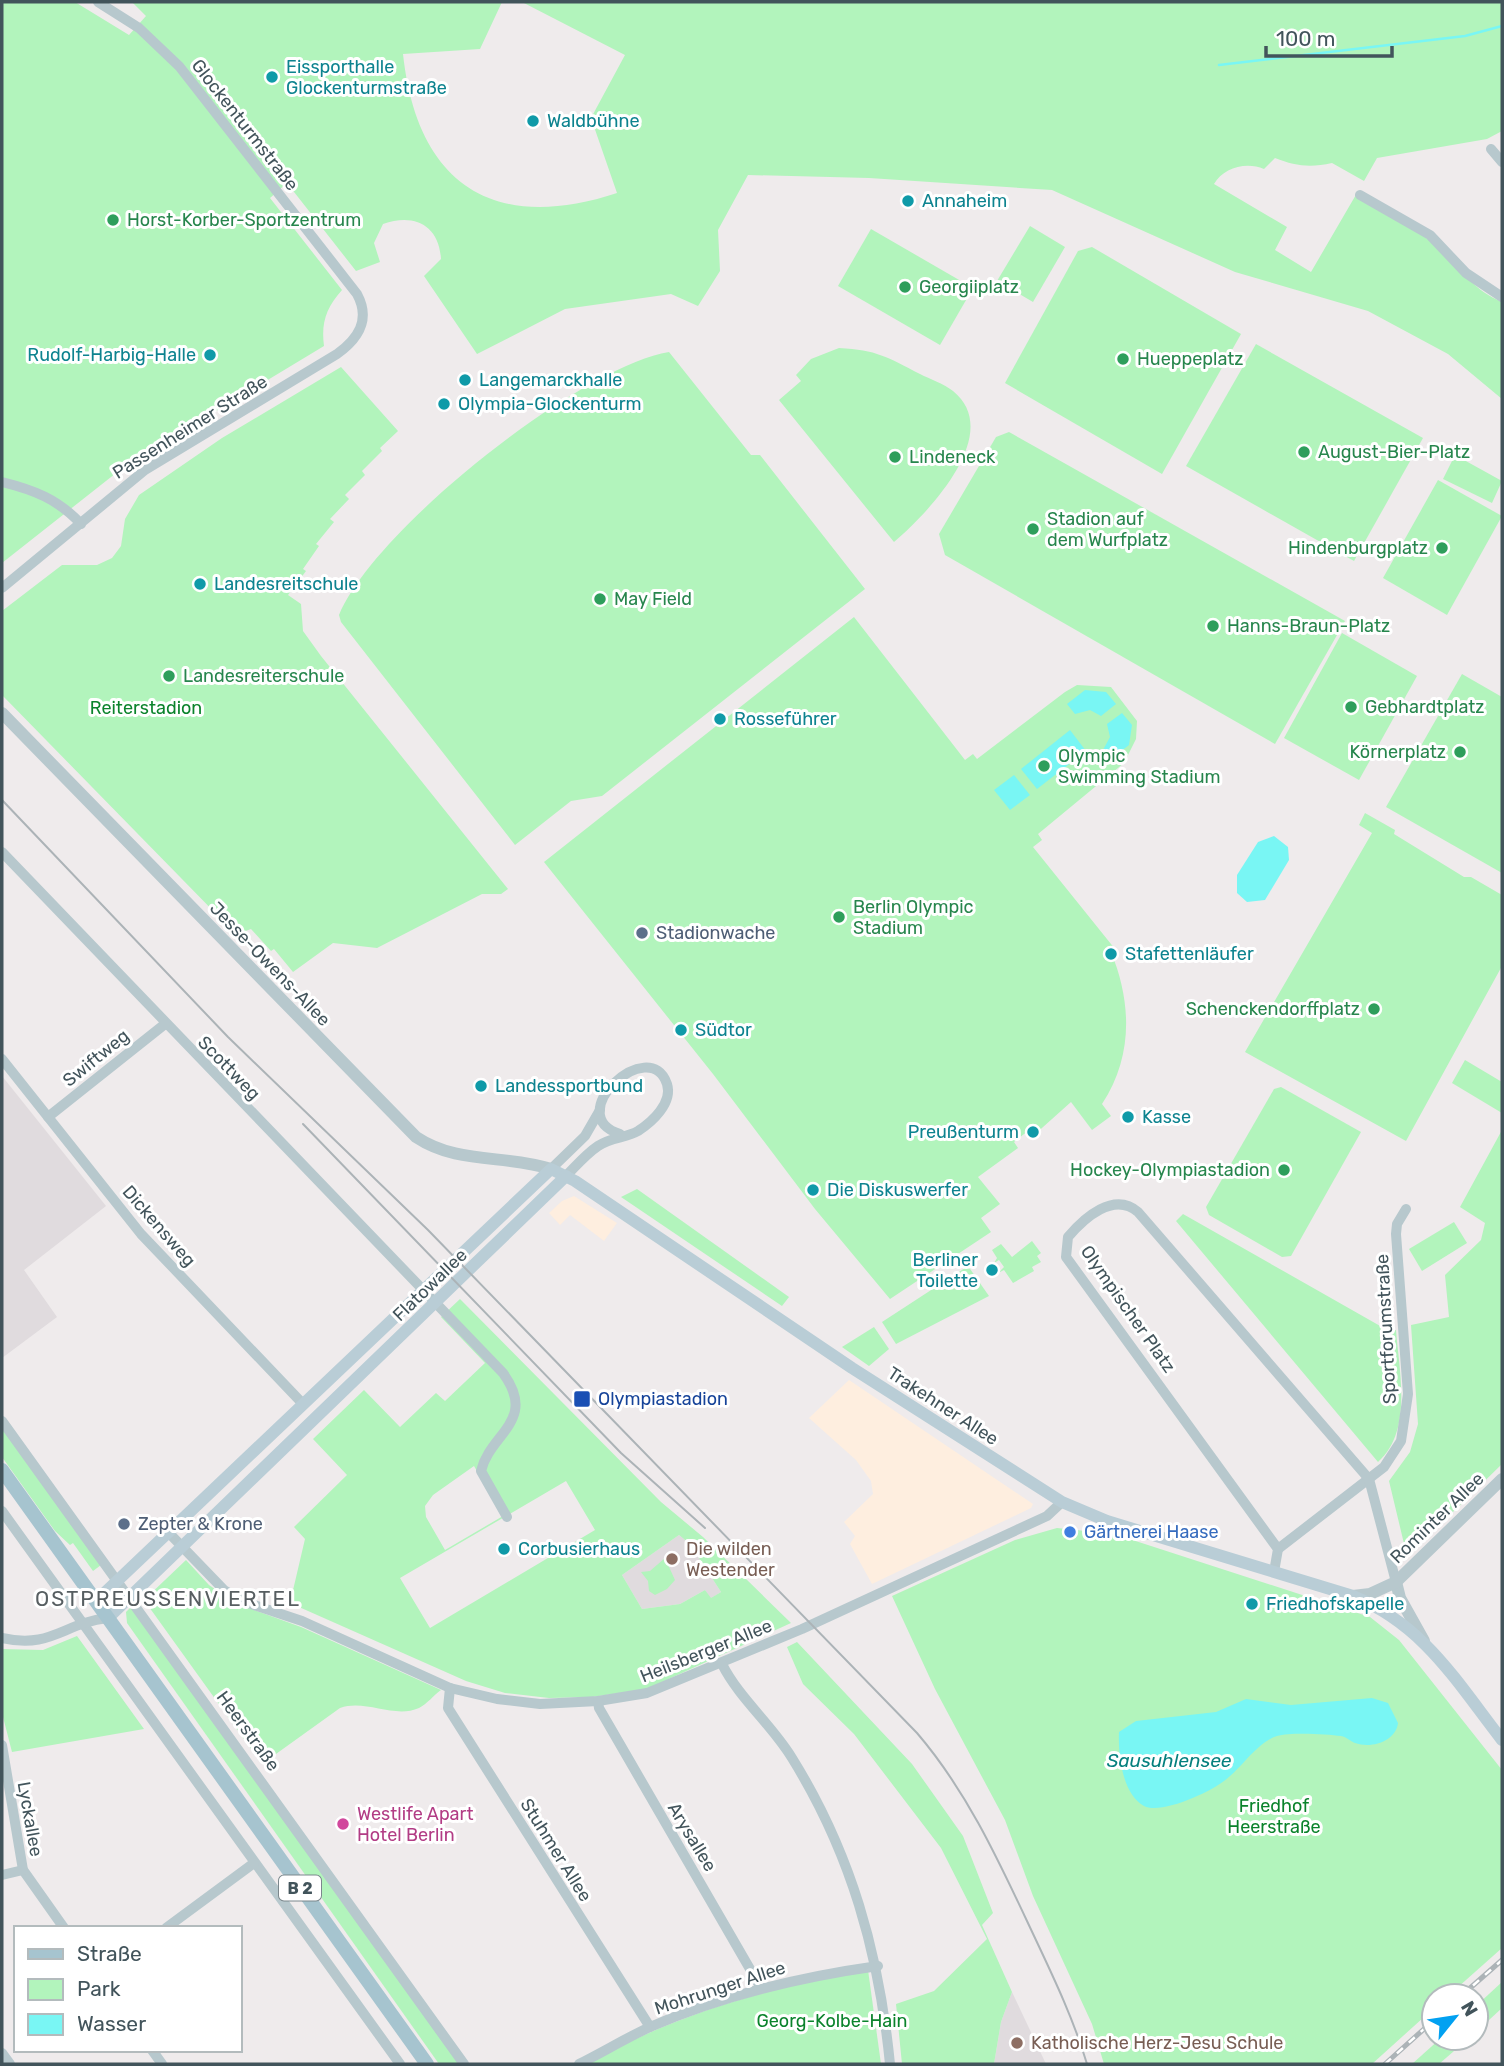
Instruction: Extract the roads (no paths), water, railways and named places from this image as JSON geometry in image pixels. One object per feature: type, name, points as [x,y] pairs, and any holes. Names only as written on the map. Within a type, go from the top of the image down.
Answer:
[{"type":"main road","name":"Trakehner Allee","points":[[551,1169],[566,1176],[852,1368],[1062,1502],[1107,1521],[1353,1596],[1383,1608],[1425,1642],[1502,1740]]},
{"type":"main road","name":"Flatowallee","points":[[96,1601],[551,1169]]},
{"type":"main road","name":"Flatowallee","points":[[108,1618],[480,1262],[566,1176]]},
{"type":"main road","points":[[303,1404],[316,1417]]},
{"type":"main road","name":"B 2","points":[[2,1470],[427,2064]]},
{"type":"street","name":"Glockenturmstraße","points":[[98,2],[139,28],[178,66],[357,294],[362,304],[363,323]]},
{"type":"street","points":[[1491,149],[1502,162]]},
{"type":"street","points":[[1360,195],[1430,234],[1466,273],[1502,297]]},
{"type":"street","name":"Passenheimer Straße","points":[[2,588],[145,470],[337,354],[354,341],[363,323]]},
{"type":"street","points":[[2,482],[43,494],[58,503],[80,524]]},
{"type":"street","name":"Jesse-Owens-Allee","points":[[2,713],[416,1138],[456,1156],[519,1161],[551,1169]]},
{"type":"street","name":"Scottweg","points":[[2,852],[164,1024],[428,1285],[503,1373],[513,1390],[513,1419],[481,1471],[507,1517]]},
{"type":"street","name":"Swiftweg","points":[[48,1117],[164,1024]]},
{"type":"street","name":"Dickensweg","points":[[2,1059],[141,1234],[303,1404]]},
{"type":"street","points":[[551,1169],[585,1136],[606,1093],[632,1070],[650,1068],[664,1079],[668,1093],[664,1107],[639,1131],[620,1135],[599,1145],[566,1176]]},
{"type":"street","points":[[600,1110],[607,1128],[620,1135]]},
{"type":"street","name":"Olympischer Platz","points":[[1278,1549],[1066,1257],[1065,1246],[1074,1229],[1110,1204],[1131,1206],[1369,1479],[1396,1582]]},
{"type":"street","name":"Sportforumstraße","points":[[1369,1479],[1396,1450],[1406,1423],[1408,1394],[1396,1234],[1397,1224],[1406,1209]]},
{"type":"street","name":"Heerstraße","points":[[2,1421],[464,2064]]},
{"type":"street","points":[[1275,1572],[1278,1549],[1369,1479]]},
{"type":"street","name":"Rominter Allee","points":[[1396,1582],[1502,1479]]},
{"type":"street","name":"Heilsberger Allee","points":[[168,1532],[234,1597],[302,1621],[450,1688],[516,1702],[598,1701],[647,1693],[722,1664],[1046,1516],[1062,1502]]},
{"type":"street","points":[[2,1511],[400,2064]]},
{"type":"street","points":[[1353,1596],[1370,1594],[1396,1582],[1400,1598],[1425,1642]]},
{"type":"street","points":[[81,1622],[96,1601]]},
{"type":"street","points":[[2,1639],[36,1642],[58,1636],[81,1622],[108,1618]]},
{"type":"street","points":[[722,1664],[790,1755],[820,1808],[852,1881],[878,1966],[890,2064]]},
{"type":"street","name":"Stuhmer Allee","points":[[450,1688],[447,1708],[650,2027]]},
{"type":"street","name":"Arysallee","points":[[598,1701],[599,1709],[761,1988]]},
{"type":"street","name":"Lyckallee","points":[[2,1747],[23,1870],[63,1926]]},
{"type":"street","points":[[169,1926],[254,1863]]},
{"type":"street","points":[[2,1875],[23,1870]]},
{"type":"street","name":"Mohrunger Allee","points":[[579,2064],[650,2027],[761,1988],[818,1974],[878,1966]]},
{"type":"street","points":[[2,2053],[10,2064]]},
{"type":"water","points":[[1085,690],[1106,692],[1116,704],[1101,716],[1090,710],[1075,714],[1067,704]]},
{"type":"water","points":[[1122,713],[1132,725],[1129,745],[1111,759],[1103,750],[1110,737],[1107,724]]},
{"type":"water","points":[[1070,730],[1086,751],[1037,789],[1021,769]]},
{"type":"water","points":[[1014,775],[1030,795],[1010,810],[994,790]]},
{"type":"water","points":[[1274,836],[1288,847],[1289,860],[1265,900],[1247,902],[1237,893],[1237,875],[1258,842]]},
{"type":"water","name":"Sausuhlensee","points":[[1372,1698],[1388,1703],[1398,1723],[1393,1735],[1382,1742],[1362,1745],[1343,1737],[1318,1734],[1277,1736],[1263,1744],[1217,1786],[1185,1801],[1162,1807],[1144,1806],[1126,1783],[1119,1751],[1119,1732],[1136,1721],[1216,1712],[1246,1699],[1291,1705]]},
{"type":"waterway","points":[[1219,65],[1465,36],[1502,26]]},
{"type":"tram line","points":[[2,800],[228,1037],[428,1230],[917,1733],[965,1800],[991,1847],[1060,1991],[1087,2064]]},
{"type":"tram line","points":[[303,1124],[621,1453],[705,1528]]},
{"type":"railway","points":[[1477,1982],[1502,1960]]},
{"type":"railway","points":[[1385,2064],[1420,2033]]},
{"type":"place","name":"Eissporthalle Glockenturmstraße","points":[[272,77]]},
{"type":"place","name":"Waldbühne","points":[[533,121]]},
{"type":"place","name":"Annaheim","points":[[908,201]]},
{"type":"place","name":"Horst-Korber-Sportzentrum","points":[[113,220]]},
{"type":"place","name":"Georgiiplatz","points":[[905,287]]},
{"type":"place","name":"Rudolf-Harbig-Halle","points":[[210,355]]},
{"type":"place","name":"Hueppeplatz","points":[[1123,359]]},
{"type":"place","name":"Langemarckhalle","points":[[465,380]]},
{"type":"place","name":"Olympia-Glockenturm","points":[[444,404]]},
{"type":"place","name":"August-Bier-Platz","points":[[1304,452]]},
{"type":"place","name":"Lindeneck","points":[[895,457]]},
{"type":"place","name":"Stadion auf dem Wurfplatz","points":[[1033,529]]},
{"type":"place","name":"Hindenburgplatz","points":[[1442,548]]},
{"type":"place","name":"Landesreitschule","points":[[200,584]]},
{"type":"place","name":"May Field","points":[[600,599]]},
{"type":"place","name":"Hanns-Braun-Platz","points":[[1213,626]]},
{"type":"place","name":"Landesreiterschule","points":[[169,676]]},
{"type":"place","name":"Gebhardtplatz","points":[[1351,707]]},
{"type":"place","name":"Rosseführer","points":[[720,719]]},
{"type":"place","name":"Körnerplatz","points":[[1460,752]]},
{"type":"place","name":"Olympic Swimming Stadium","points":[[1044,766]]},
{"type":"place","name":"Berlin Olympic Stadium","points":[[839,917]]},
{"type":"place","name":"Stadionwache","points":[[642,933]]},
{"type":"place","name":"Stafettenläufer","points":[[1111,954]]},
{"type":"place","name":"Schenckendorffplatz","points":[[1374,1009]]},
{"type":"place","name":"Südtor","points":[[681,1030]]},
{"type":"place","name":"Landessportbund","points":[[481,1086]]},
{"type":"place","name":"Kasse","points":[[1128,1117]]},
{"type":"place","name":"Preußenturm","points":[[1033,1132]]},
{"type":"place","name":"Hockey-Olympiastadion","points":[[1284,1170]]},
{"type":"place","name":"Die Diskuswerfer","points":[[813,1190]]},
{"type":"place","name":"Berliner Toilette","points":[[992,1270]]},
{"type":"place","name":"Olympiastadion","points":[[582,1399]]},
{"type":"place","name":"Zepter & Krone","points":[[124,1524]]},
{"type":"place","name":"Gärtnerei Haase","points":[[1070,1532]]},
{"type":"place","name":"Corbusierhaus","points":[[504,1549]]},
{"type":"place","name":"Die wilden Westender","points":[[672,1559]]},
{"type":"place","name":"Friedhofskapelle","points":[[1252,1604]]},
{"type":"place","name":"Westlife Apart Hotel Berlin","points":[[343,1824]]},
{"type":"place","name":"Katholische Herz-Jesu Schule","points":[[1017,2043]]},
{"type":"district","name":"OSTPREUSSENVIERTEL","points":[[168,1599]]},
{"type":"park label","name":"Reiterstadion","points":[[146,708]]},
{"type":"park label","name":"Friedhof Heerstraße","points":[[1274,1816]]},
{"type":"park label","name":"Georg-Kolbe-Hain","points":[[832,2021]]}]
